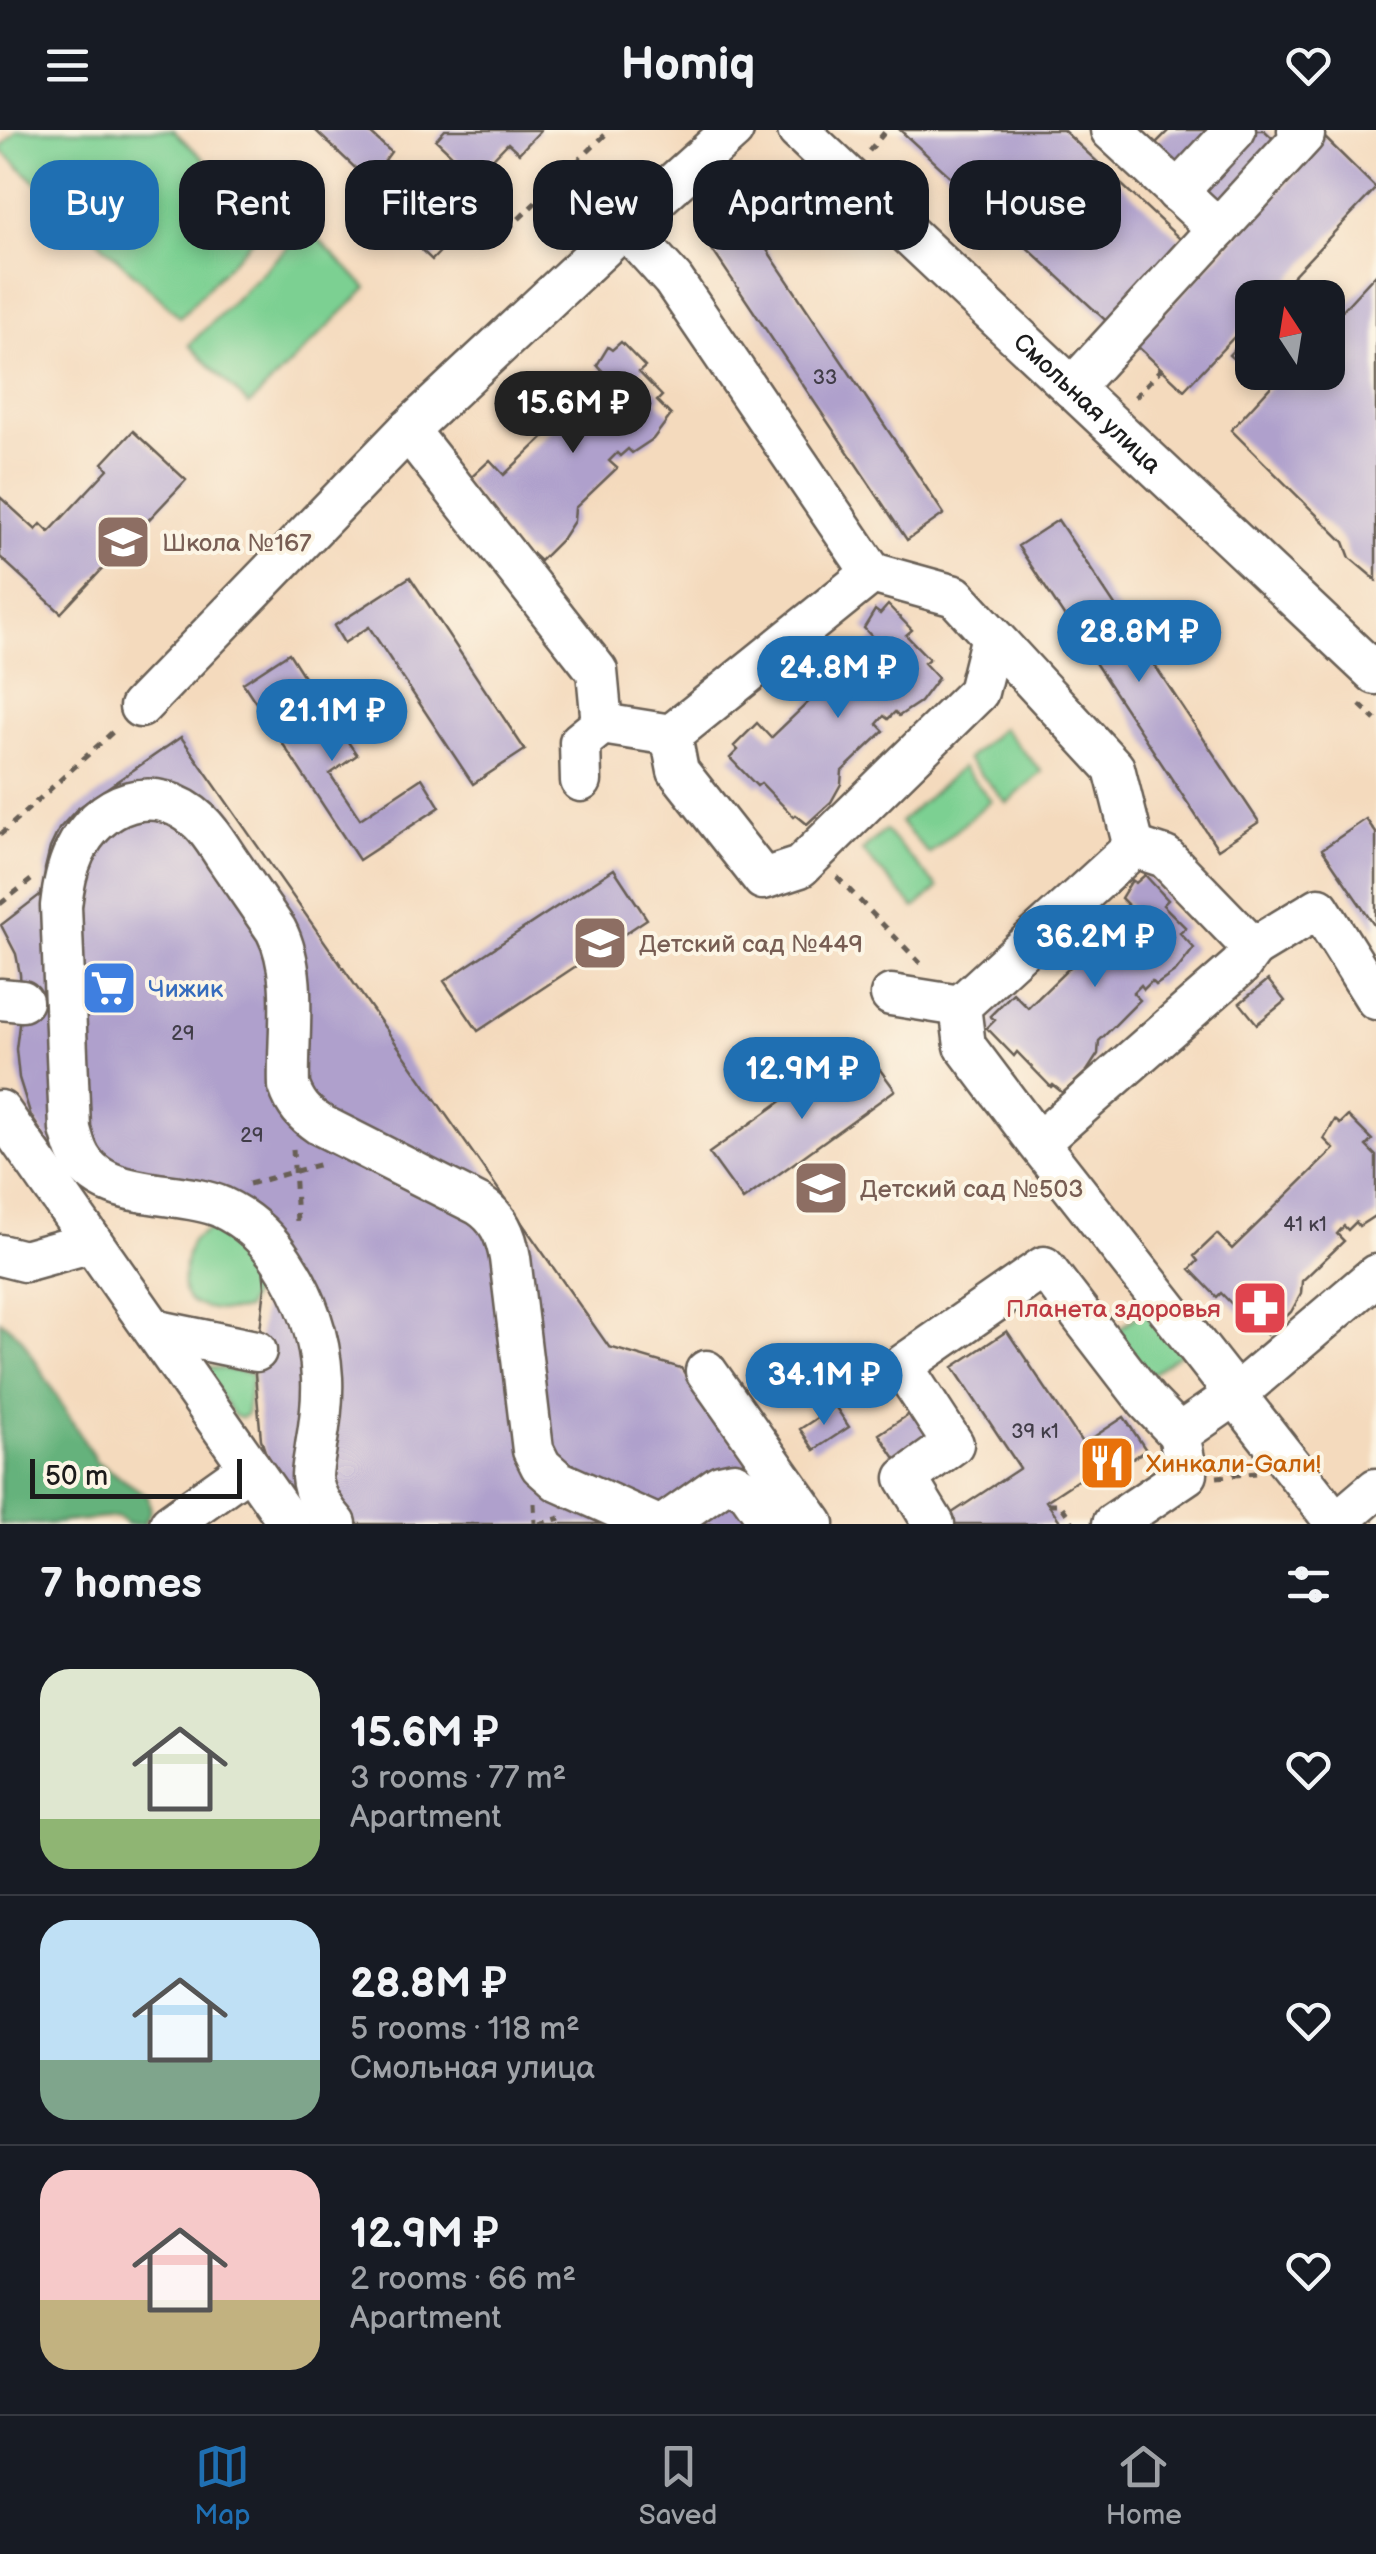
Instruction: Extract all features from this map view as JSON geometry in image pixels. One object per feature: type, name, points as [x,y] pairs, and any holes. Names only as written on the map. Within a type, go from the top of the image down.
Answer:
[{"type":"street","points":[[673,184],[733,130]]},
{"type":"street","name":"Смольная улица","points":[[798,130],[1376,674]]},
{"type":"street","points":[[1178,192],[1235,130]]},
{"type":"street","points":[[1072,388],[1304,136],[1298,130]]},
{"type":"street","points":[[1131,136],[1178,192],[1218,230]]},
{"type":"street","points":[[140,707],[408,430],[601,250]]},
{"type":"street","points":[[645,250],[673,280],[872,573],[955,596],[1114,768],[1134,848]]},
{"type":"street","points":[[408,430],[597,671],[602,724]]},
{"type":"street","points":[[581,780],[580,742],[602,724],[671,736],[872,573]]},
{"type":"street","points":[[671,736],[678,771],[763,879],[800,867],[978,692],[992,636]]},
{"type":"street","points":[[336,1524],[318,1497],[312,1477],[321,1412],[319,1349],[301,1293],[285,1265],[263,1235],[222,1207],[112,1185],[88,1168],[77,1153],[70,1129],[60,906],[64,882],[74,853],[92,825],[112,809],[131,801],[165,801],[183,808],[204,825],[283,942],[288,965],[288,1066],[292,1096],[306,1115],[479,1204],[495,1218],[510,1258],[533,1450],[541,1466],[558,1482],[654,1524]]},
{"type":"street","points":[[1134,848],[1165,857],[1253,948]]},
{"type":"street","points":[[960,1006],[1134,848]]},
{"type":"street","points":[[1038,1143],[1240,966],[1253,948],[1318,908],[1376,999]]},
{"type":"street","points":[[892,995],[960,1006]]},
{"type":"street","points":[[960,1006],[965,1046],[1336,1524],[1376,1489]]},
{"type":"street","points":[[0,1111],[290,1524]]},
{"type":"street","points":[[0,1255],[24,1262],[92,1242]]},
{"type":"street","points":[[934,1524],[906,1478],[953,1444],[902,1366],[1044,1267],[1147,1401],[1179,1434],[1187,1474],[1113,1524]]},
{"type":"street","points":[[1179,1434],[1235,1395],[1376,1275]]},
{"type":"street","points":[[154,1330],[256,1351]]},
{"type":"street","points":[[706,1370],[814,1524]]},
{"type":"street","points":[[170,1524],[250,1468]]},
{"type":"street","points":[[665,1524],[720,1485],[734,1482],[748,1491],[771,1524]]},
{"type":"path","points":[[579,160],[610,130]]},
{"type":"path","points":[[513,224],[533,205]]},
{"type":"path","points":[[1135,397],[1161,369]]},
{"type":"path","points":[[0,835],[140,707]]},
{"type":"path","points":[[814,853],[960,1006]]},
{"type":"path","points":[[0,904],[34,879]]},
{"type":"path","points":[[292,1137],[297,1224]]},
{"type":"path","points":[[244,1185],[371,1150]]},
{"type":"path","points":[[1178,1480],[1294,1470]]},
{"type":"path","points":[[1048,1504],[1060,1504],[1074,1524]]},
{"type":"green space","points":[[17,130],[173,130],[205,160],[179,160],[179,250],[243,250],[180,317],[108,250],[159,250],[159,160],[30,160],[30,177],[0,149]]},
{"type":"green space","points":[[325,246],[367,288],[249,405],[189,345],[285,250],[325,250]]},
{"type":"green space","points":[[1002,728],[1042,772],[1007,803],[967,759]]},
{"type":"green space","points":[[962,767],[991,800],[929,854],[900,822]]},
{"type":"green space","points":[[885,830],[938,888],[915,908],[862,851]]},
{"type":"green space","points":[[212,1228],[228,1235],[243,1253],[252,1293],[246,1309],[204,1307],[186,1296],[184,1277],[190,1246],[196,1237]]},
{"type":"green space","points":[[1151,1305],[1185,1350],[1148,1377],[1115,1332]]},
{"type":"green space","points":[[0,1320],[21,1337],[96,1461],[148,1496],[151,1511],[144,1524],[127,1524],[118,1517],[0,1524]]},
{"type":"green space","points":[[204,1366],[250,1373],[246,1415],[234,1416]]},
{"type":"building","points":[[315,130],[367,130],[391,152],[385,160],[347,160]]},
{"type":"building","points":[[445,130],[541,130],[519,153],[508,143],[492,160],[457,160],[436,140]]},
{"type":"building","points":[[900,130],[1063,130],[1095,160],[949,160],[949,175]]},
{"type":"building","points":[[1169,130],[1222,130],[1178,176],[1150,149]]},
{"type":"building","points":[[1247,130],[1264,130],[1283,148],[1219,215],[1191,188]]},
{"type":"building","points":[[1318,131],[1376,188],[1289,280],[1235,280],[1235,336],[1184,390],[1135,344],[1299,171],[1289,161]]},
{"type":"building","points":[[1121,184],[1191,249],[1116,330],[1030,250],[1121,250]]},
{"type":"building","points":[[421,250],[442,250],[432,260]]},
{"type":"building","points":[[712,250],[767,250],[944,514],[907,540]]},
{"type":"building","points":[[1376,274],[1376,580],[1350,558],[1344,542],[1231,430],[1268,390],[1345,390],[1345,308]]},
{"type":"building","points":[[621,342],[645,367],[639,372],[662,396],[657,401],[671,415],[653,439],[632,453],[628,449],[620,456],[617,453],[609,461],[617,468],[575,508],[574,521],[563,538],[540,561],[529,551],[527,554],[466,482],[490,460],[504,475],[607,376],[597,365],[608,347],[612,350]]},
{"type":"building","points":[[133,431],[186,480],[61,613],[0,557],[0,497],[36,530],[41,524],[49,532],[108,469],[103,463]]},
{"type":"building","points":[[1058,520],[1259,822],[1218,849],[1018,546]]},
{"type":"building","points":[[410,577],[525,750],[473,784],[369,627],[344,643],[334,626]]},
{"type":"building","points":[[888,605],[912,630],[906,635],[929,659],[924,663],[938,678],[920,702],[899,716],[895,712],[888,719],[884,716],[877,724],[884,731],[842,771],[841,784],[831,802],[807,824],[794,817],[761,783],[757,786],[730,758],[738,750],[734,746],[757,723],[771,738],[874,639],[864,628],[875,610],[880,614]]},
{"type":"building","points":[[289,653],[305,678],[290,688],[329,747],[344,736],[357,755],[330,774],[360,819],[422,778],[440,807],[359,860],[243,683]]},
{"type":"building","points":[[181,737],[609,1347],[681,1368],[791,1524],[316,1524],[269,1464],[261,1439],[255,1374],[265,1287],[263,1268],[244,1232],[82,1179],[56,1155],[31,1116],[19,1078],[16,1049],[22,1001],[20,974],[16,954],[1,925],[45,891],[50,848],[59,829],[77,809]]},
{"type":"building","points":[[1366,819],[1376,833],[1376,928],[1322,849]]},
{"type":"building","points":[[614,869],[647,919],[478,1031],[444,981]]},
{"type":"building","points":[[1145,875],[1168,900],[1163,905],[1186,928],[1180,933],[1194,948],[1176,971],[1156,985],[1152,981],[1144,989],[1141,985],[1133,993],[1140,1000],[1099,1041],[1098,1054],[1087,1071],[1063,1093],[1051,1087],[1017,1052],[1014,1056],[987,1028],[995,1020],[990,1016],[1013,993],[1028,1008],[1131,908],[1121,898],[1132,880],[1136,883]]},
{"type":"building","points":[[1268,980],[1285,1001],[1257,1024],[1240,1003]]},
{"type":"building","points":[[861,1044],[895,1090],[743,1200],[709,1153]]},
{"type":"building","points":[[1348,1116],[1372,1140],[1366,1146],[1376,1156],[1376,1215],[1359,1226],[1356,1222],[1348,1230],[1344,1226],[1337,1234],[1344,1241],[1302,1281],[1301,1294],[1291,1312],[1267,1335],[1221,1293],[1217,1297],[1190,1269],[1198,1261],[1194,1256],[1217,1234],[1232,1249],[1334,1149],[1324,1139],[1335,1120],[1340,1124]]},
{"type":"building","points":[[1007,1331],[1083,1444],[1124,1417],[1146,1450],[1097,1482],[1090,1472],[1046,1501],[1062,1524],[955,1524],[949,1515],[1020,1468],[953,1367]]},
{"type":"building","points":[[835,1406],[849,1427],[814,1450],[800,1429]]},
{"type":"building","points":[[920,1407],[943,1442],[902,1469],[879,1434]]},
{"type":"place","name":"Школа №167","points":[[123,542]]},
{"type":"place","name":"Детский сад №449","points":[[600,943]]},
{"type":"place","name":"Чижик","points":[[109,988]]},
{"type":"place","name":"Детский сад №503","points":[[821,1188]]},
{"type":"place","name":"Планета здоровья","points":[[1260,1308]]},
{"type":"place","name":"Хинкали-Gали!","points":[[1107,1463]]}]
